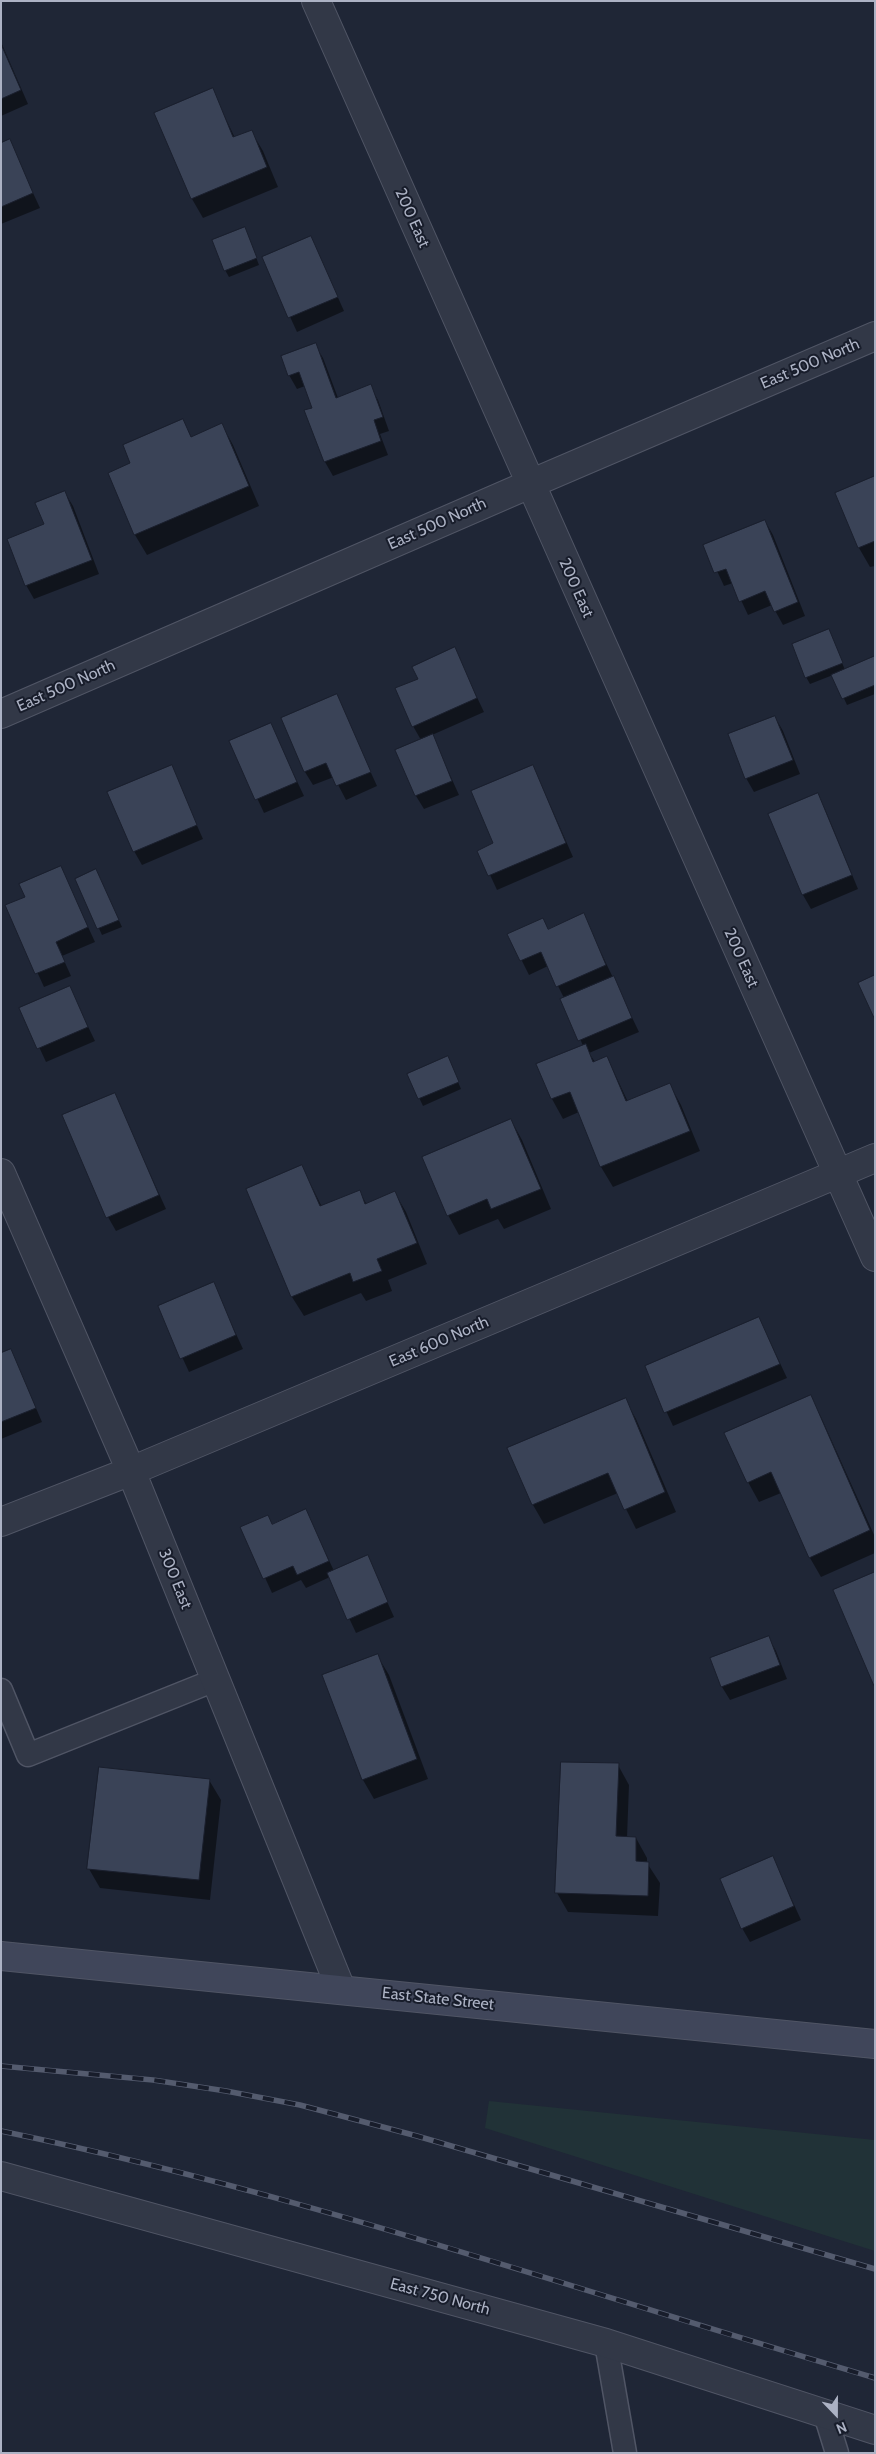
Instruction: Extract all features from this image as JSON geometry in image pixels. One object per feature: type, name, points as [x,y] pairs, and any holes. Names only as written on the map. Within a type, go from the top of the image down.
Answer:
[{"type":"main road","name":"East State Street","points":[[1,1956],[875,2044]]},
{"type":"street","name":"200 East","points":[[316,1],[875,1257]]},
{"type":"street","name":"East 500 North","points":[[1,714],[875,336]]},
{"type":"street","name":"East 600 North","points":[[1,1522],[131,1471],[875,1158]]},
{"type":"street","name":"300 East","points":[[1,1173],[131,1471],[341,1989]]},
{"type":"street","name":"East 750 North","points":[[1,2176],[606,2343],[875,2430]]},
{"type":"lane","points":[[1,1690],[28,1755],[215,1680]]},
{"type":"lane","points":[[606,2343],[625,2453]]},
{"type":"lane","points":[[825,2414],[837,2453]]},
{"type":"shaded area","points":[[489,2101],[875,2140],[875,2251],[485,2128]]},
{"type":"building","points":[[1,44],[21,90],[1,99]]},
{"type":"building","points":[[213,88],[233,137],[252,130],[267,167],[191,199],[154,113]]},
{"type":"building","points":[[10,139],[33,193],[1,207],[1,143]]},
{"type":"building","points":[[245,227],[257,258],[224,271],[212,240]]},
{"type":"building","points":[[311,236],[338,297],[288,318],[262,257]]},
{"type":"building","points":[[316,343],[336,398],[371,384],[383,417],[374,420],[381,441],[324,462],[304,410],[312,408],[299,372],[288,376],[281,356]]},
{"type":"building","points":[[183,419],[191,437],[222,423],[249,486],[134,535],[108,473],[130,463],[123,445]]},
{"type":"building","points":[[875,476],[875,541],[858,548],[835,493]]},
{"type":"building","points":[[65,491],[92,560],[25,586],[7,539],[44,524],[35,503]]},
{"type":"building","points":[[765,520],[798,602],[774,612],[765,591],[739,602],[726,569],[714,573],[703,545]]},
{"type":"building","points":[[829,629],[843,663],[805,678],[792,644]]},
{"type":"building","points":[[455,647],[477,698],[412,727],[395,688],[418,679],[412,667]]},
{"type":"building","points":[[875,656],[875,685],[842,699],[831,675]]},
{"type":"building","points":[[337,694],[371,772],[336,786],[326,763],[304,772],[281,718]]},
{"type":"building","points":[[775,716],[793,760],[745,779],[728,734]]},
{"type":"building","points":[[271,723],[297,782],[255,800],[229,741]]},
{"type":"building","points":[[433,734],[452,781],[415,796],[395,750]]},
{"type":"building","points":[[172,765],[197,825],[133,852],[107,792]]},
{"type":"building","points":[[533,765],[566,843],[488,876],[477,851],[493,843],[471,791]]},
{"type":"building","points":[[818,793],[852,875],[802,895],[768,814]]},
{"type":"building","points":[[61,866],[88,927],[56,942],[65,962],[35,974],[5,905],[25,897],[19,884]]},
{"type":"building","points":[[96,869],[119,920],[97,929],[75,879]]},
{"type":"building","points":[[584,913],[606,965],[556,987],[541,952],[520,961],[507,934],[543,918],[548,929]]},
{"type":"building","points":[[875,975],[875,1020],[858,983]]},
{"type":"building","points":[[614,976],[632,1018],[578,1041],[560,999]]},
{"type":"building","points":[[70,986],[88,1027],[37,1049],[19,1008]]},
{"type":"building","points":[[586,1044],[593,1062],[607,1056],[626,1101],[670,1083],[690,1131],[600,1167],[570,1092],[551,1099],[536,1064]]},
{"type":"building","points":[[448,1056],[459,1082],[418,1099],[407,1074]]},
{"type":"building","points":[[115,1093],[159,1195],[106,1218],[62,1115]]},
{"type":"building","points":[[511,1119],[541,1189],[491,1209],[487,1199],[447,1216],[422,1157]]},
{"type":"building","points":[[302,1165],[320,1206],[360,1190],[365,1204],[395,1191],[417,1243],[377,1259],[382,1271],[353,1282],[350,1273],[291,1297],[246,1189]]},
{"type":"building","points":[[214,1282],[236,1335],[180,1359],[158,1306]]},
{"type":"building","points":[[759,1317],[780,1364],[664,1413],[645,1366]]},
{"type":"building","points":[[11,1349],[36,1408],[1,1422],[1,1353]]},
{"type":"building","points":[[811,1395],[870,1530],[809,1558],[771,1472],[747,1483],[724,1433]]},
{"type":"building","points":[[626,1398],[665,1492],[624,1510],[608,1473],[532,1505],[507,1448]]},
{"type":"building","points":[[306,1509],[329,1561],[297,1575],[293,1566],[263,1579],[240,1527],[268,1515],[272,1524]]},
{"type":"building","points":[[368,1555],[388,1602],[347,1620],[327,1573]]},
{"type":"building","points":[[875,1572],[875,1685],[874,1686],[833,1590]]},
{"type":"building","points":[[769,1636],[780,1665],[721,1687],[710,1658]]},
{"type":"building","points":[[378,1654],[417,1759],[362,1780],[322,1675]]},
{"type":"building","points":[[561,1762],[619,1763],[616,1836],[636,1837],[636,1861],[649,1862],[648,1896],[555,1893]]},
{"type":"building","points":[[99,1767],[210,1779],[199,1880],[87,1869]]},
{"type":"building","points":[[773,1856],[794,1906],[741,1929],[720,1879]]},
{"type":"railway","points":[[1,2066],[153,2080],[300,2105],[417,2136],[875,2269]]},
{"type":"railway","points":[[1,2131],[222,2183],[440,2246],[875,2378]]}]
